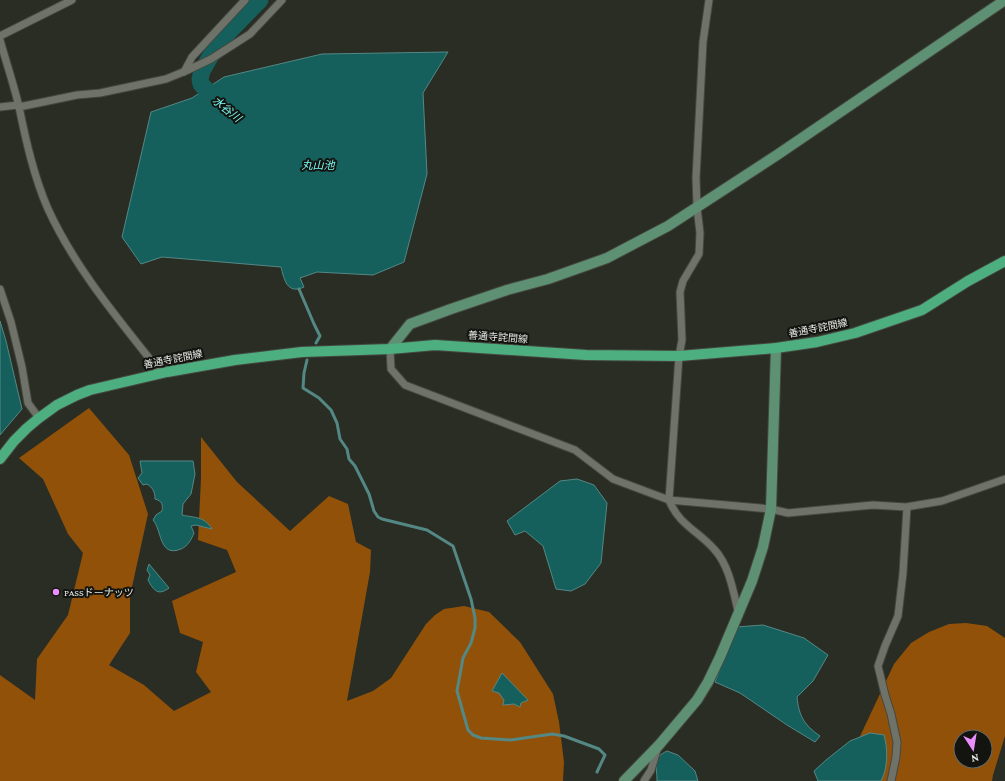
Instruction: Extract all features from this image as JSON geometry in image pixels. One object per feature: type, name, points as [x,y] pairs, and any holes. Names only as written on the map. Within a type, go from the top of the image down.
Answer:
[{"type":"main road","name":"善通寺詫間線","points":[[0,459],[14,441],[38,418],[57,405],[90,390],[161,373],[228,361],[302,352],[390,349],[435,345],[586,355],[679,356],[776,348],[817,342],[855,333],[922,310],[968,281],[1005,261]]},
{"type":"street","points":[[0,36],[72,0]]},
{"type":"street","points":[[184,72],[192,57],[245,0]]},
{"type":"street","points":[[0,106],[18,106],[166,79],[212,59],[250,34],[282,0]]},
{"type":"street","points":[[709,0],[703,42],[696,178],[700,233],[699,254],[683,281],[680,292],[682,340],[679,356],[669,500],[673,510],[681,521],[714,549],[722,560],[728,572],[738,611]]},
{"type":"street","points":[[1005,0],[777,155],[668,226],[607,258],[548,279],[507,290],[451,308],[410,324],[390,349],[391,369],[406,385],[576,450],[613,479],[669,500],[788,513],[873,505],[907,507],[942,501],[1005,479]]},
{"type":"street","points":[[0,40],[38,182],[47,208],[80,268],[161,373]]},
{"type":"street","points":[[0,289],[11,322],[22,367],[28,403],[38,418]]},
{"type":"street","points":[[624,781],[697,700],[708,682],[720,657],[738,611],[752,581],[763,547],[771,510],[776,348]]},
{"type":"street","points":[[891,781],[896,757],[897,742],[878,666],[898,616],[903,573],[907,507]]},
{"type":"street","points":[[644,781],[651,770],[658,745]]},
{"type":"shaded area","points":[[89,408],[129,455],[148,514],[130,596],[130,633],[109,665],[144,685],[174,711],[211,692],[196,672],[203,642],[180,633],[172,601],[236,572],[227,550],[198,540],[201,479],[201,437],[237,482],[290,531],[329,496],[348,504],[356,542],[371,550],[370,572],[347,701],[373,691],[391,678],[426,624],[444,609],[464,606],[489,612],[520,642],[553,694],[559,722],[564,762],[563,781],[0,781],[0,675],[35,700],[37,659],[68,615],[83,553],[68,534],[43,479],[19,458]]},
{"type":"shaded area","points":[[966,623],[987,626],[1005,638],[1005,736],[992,781],[839,781],[894,664],[911,643],[929,632],[949,624]]},
{"type":"water","name":"丸山池","points":[[448,52],[423,93],[427,174],[404,262],[373,275],[317,272],[300,278],[304,287],[294,289],[285,281],[281,267],[162,257],[141,264],[122,237],[151,112],[192,98],[224,77],[322,54]]},
{"type":"water","points":[[0,321],[22,409],[0,435]]},
{"type":"water","points":[[140,461],[193,461],[195,474],[191,494],[183,504],[182,515],[195,517],[202,520],[212,529],[196,525],[191,526],[194,533],[186,546],[174,551],[169,550],[162,542],[156,524],[153,520],[156,515],[162,511],[162,505],[161,502],[155,499],[154,492],[151,487],[147,484],[143,485],[138,478],[142,473]]},
{"type":"water","points":[[577,479],[594,485],[607,503],[601,563],[585,584],[571,591],[556,589],[543,546],[525,531],[515,535],[507,521],[560,481]]},
{"type":"water","points":[[149,564],[169,588],[159,592],[152,587],[148,580],[150,575],[147,570]]},
{"type":"water","points":[[763,625],[804,638],[828,655],[813,681],[797,697],[799,710],[803,720],[820,736],[815,742],[740,693],[715,682],[736,627]]},
{"type":"water","points":[[502,673],[528,700],[521,703],[520,707],[514,704],[503,705],[504,700],[499,693],[492,691]]},
{"type":"water","points":[[870,733],[884,735],[887,752],[885,770],[881,781],[818,781],[814,771],[850,741]]},
{"type":"water","points":[[667,751],[678,755],[695,771],[698,781],[657,781],[657,760]]},
{"type":"waterway","name":"水谷川","points":[[220,105],[201,84],[200,79],[202,71],[218,43],[260,0]]},
{"type":"waterway","points":[[299,289],[320,336],[316,343]]},
{"type":"waterway","points":[[307,360],[303,388],[319,398],[331,410],[337,423],[340,439],[347,449],[349,459],[355,466],[369,494],[374,511],[378,517],[427,530],[453,546],[471,599],[475,618],[475,628],[471,643],[463,658],[457,691],[468,730],[473,735],[481,738],[511,740],[552,734],[564,736],[599,749],[605,755],[597,772]]},
{"type":"place","name":"PASSドーナッツ","points":[[56,592]]}]
